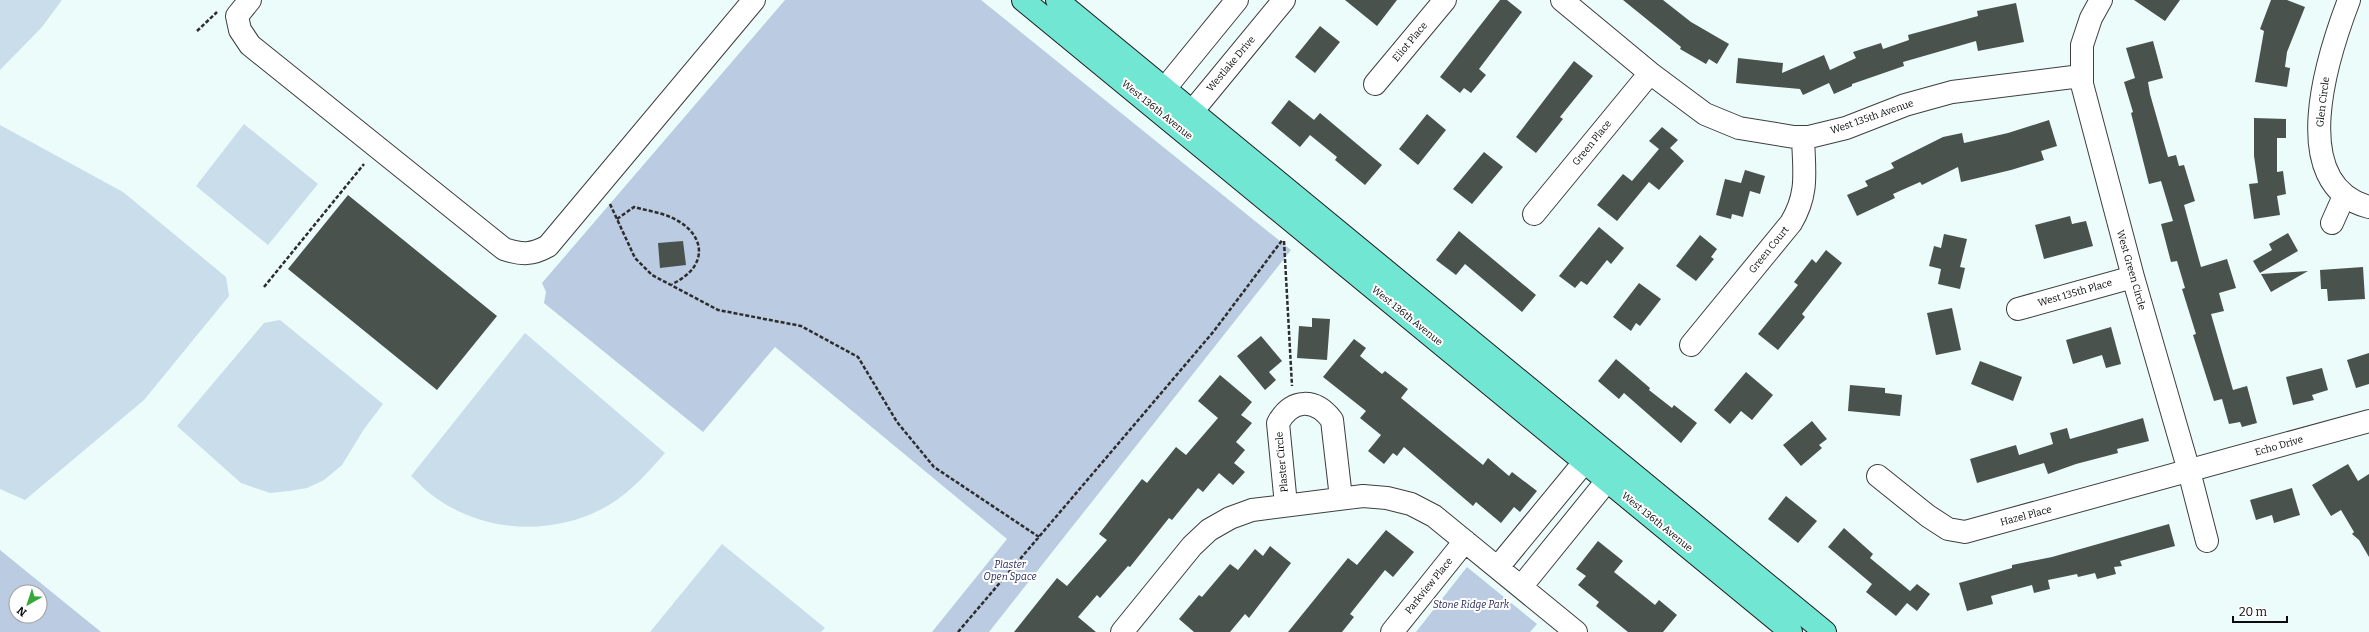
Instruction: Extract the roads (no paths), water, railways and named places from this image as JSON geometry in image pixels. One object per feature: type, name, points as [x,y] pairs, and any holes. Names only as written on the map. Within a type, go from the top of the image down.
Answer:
[{"type":"main road","name":"West 136th Avenue","points":[[1023,0],[1158,97],[1591,453],[1621,464],[1825,632]]},
{"type":"main road","name":"West 136th Avenue","points":[[1057,0],[1158,97]]},
{"type":"main road","name":"West 136th Avenue","points":[[1591,453],[1608,481],[1791,632]]},
{"type":"street","points":[[250,1],[237,16],[240,30],[250,45],[504,249],[520,254],[534,253],[548,246],[754,0]]},
{"type":"street","points":[[1158,97],[1237,0]]},
{"type":"street","name":"Westlake Drive","points":[[1186,120],[1284,0]]},
{"type":"street","name":"Eliot Place","points":[[1375,84],[1445,0]]},
{"type":"street","name":"West 135th Avenue","points":[[1562,0],[1694,106],[1719,120],[1739,128],[1804,137],[1846,128],[1905,105],[1952,92],[2081,76]]},
{"type":"street","name":"West Green Circle","points":[[2101,0],[2085,32],[2082,45],[2081,76],[2085,100],[2133,277],[2189,471],[2207,541]]},
{"type":"street","name":"Glen Circle","points":[[2349,0],[2334,38],[2325,76],[2319,132],[2324,167],[2330,180],[2344,196],[2357,204],[2369,207]]},
{"type":"street","name":"Green Place","points":[[1534,214],[1650,72]]},
{"type":"street","name":"Green Court","points":[[1691,345],[1791,223],[1799,210],[1804,191],[1804,137]]},
{"type":"street","points":[[2332,223],[2344,196]]},
{"type":"street","name":"West 135th Place","points":[[2018,309],[2133,277]]},
{"type":"street","name":"Plaster Circle","points":[[1286,505],[1278,423],[1289,408],[1306,402],[1317,406],[1332,420],[1341,498]]},
{"type":"street","name":"Echo Drive","points":[[2189,471],[2369,421]]},
{"type":"street","points":[[1498,567],[1591,453]]},
{"type":"street","points":[[1522,587],[1621,464]]},
{"type":"street","name":"Hazel Place","points":[[1878,476],[1928,516],[1948,529],[1966,532],[2189,471]]},
{"type":"street","name":"Plaster Circle","points":[[1122,632],[1192,546],[1209,530],[1230,518],[1252,510],[1363,496],[1386,498],[1411,504],[1434,516],[1522,587],[1563,628]]},
{"type":"street","name":"Parkview Place","points":[[1392,632],[1465,541]]},
{"type":"park label","name":"Plaster Open Space","points":[[1010,570]]},
{"type":"park label","name":"Stone Ridge Park","points":[[1471,605]]}]
